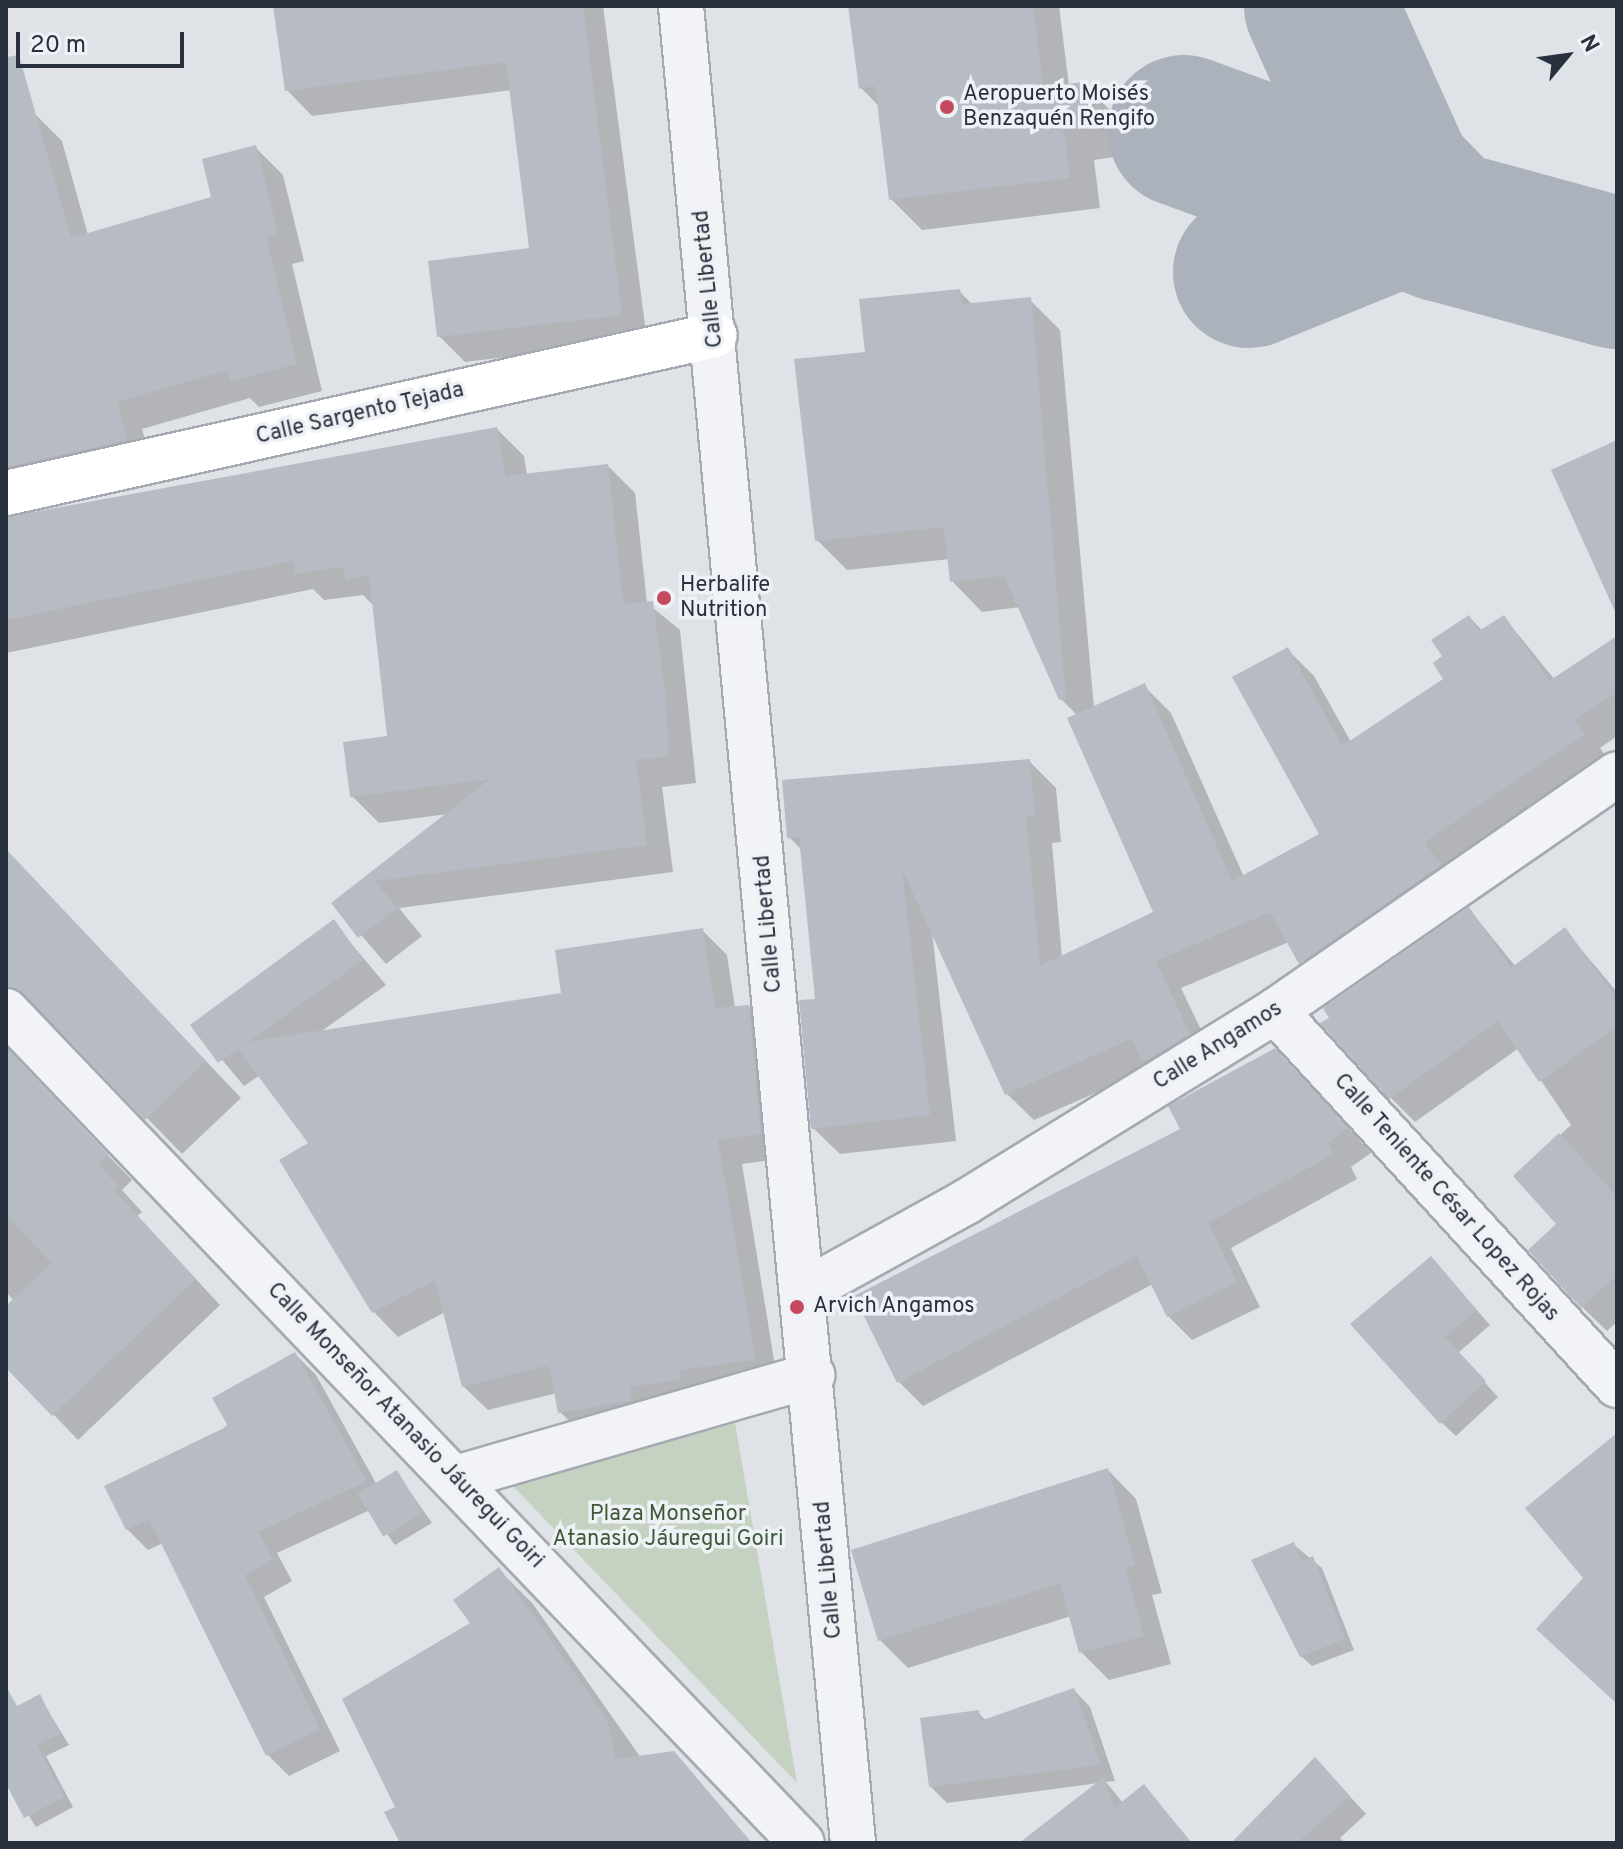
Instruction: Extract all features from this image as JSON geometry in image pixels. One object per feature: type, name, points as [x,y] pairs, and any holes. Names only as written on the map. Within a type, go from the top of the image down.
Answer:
[{"type":"highway","name":"Calle Sargento Tejada","points":[[6,493],[715,335]]},
{"type":"street","name":"Calle Libertad","points":[[681,6],[715,335],[853,1843]]},
{"type":"street","name":"Calle Angamos","points":[[803,1292],[966,1202],[1275,1011],[1617,774]]},
{"type":"street","name":"Calle Monseñor Atanasio Jáuregui Goiri","points":[[6,1011],[802,1843]]},
{"type":"street","name":"Calle Teniente César Lopez Rojas","points":[[1275,1011],[1617,1385]]},
{"type":"street","points":[[456,1478],[812,1375]]},
{"type":"green space","name":"Plaza Monseñor Atanasio Jáuregui Goiri","points":[[735,1423],[797,1783],[512,1485]]},
{"type":"building","points":[[273,6],[583,6],[622,315],[437,337],[428,261],[529,248],[506,62],[285,91]]},
{"type":"building","name":"Aeropuerto Moisés Benzaquén Rengifo","points":[[848,6],[1033,6],[1043,87],[1084,82],[1090,126],[1064,130],[1070,178],[889,200],[875,86],[859,89]]},
{"type":"building","points":[[19,55],[71,238],[211,197],[202,159],[256,145],[278,234],[266,237],[297,364],[230,381],[227,370],[117,402],[127,440],[6,467],[6,57]]},
{"type":"building","points":[[960,289],[962,304],[1031,297],[1066,698],[1059,700],[1004,576],[950,582],[944,527],[815,541],[794,359],[865,352],[859,299]]},
{"type":"building","points":[[497,427],[506,476],[608,464],[623,604],[653,601],[665,692],[669,756],[636,760],[647,845],[375,881],[397,908],[358,938],[331,903],[490,779],[350,797],[343,742],[387,736],[369,575],[346,580],[343,567],[295,574],[293,561],[6,620],[6,517]]},
{"type":"building","points":[[1617,440],[1617,616],[1551,470]]},
{"type":"building","points":[[1469,615],[1479,631],[1504,615],[1549,681],[1617,636],[1617,692],[1574,721],[1585,735],[1425,842],[1441,865],[1299,964],[1270,912],[1156,961],[1190,1034],[1144,1062],[1131,1039],[1005,1095],[902,869],[930,1115],[811,1129],[799,1000],[815,999],[799,837],[787,838],[782,780],[1030,759],[1035,816],[1026,817],[1040,966],[1153,912],[1067,718],[1145,683],[1232,881],[1319,834],[1232,677],[1288,647],[1342,746],[1443,679],[1433,663],[1442,656],[1431,640]]},
{"type":"building","points":[[6,849],[206,1061],[145,1120],[24,994],[6,987]]},
{"type":"building","points":[[1469,907],[1511,968],[1565,927],[1617,999],[1617,1027],[1539,1082],[1498,1021],[1389,1099],[1320,1023],[1329,1018],[1323,1008]]},
{"type":"building","points":[[334,919],[363,960],[248,1042],[561,993],[555,950],[703,928],[715,1008],[749,1005],[761,1134],[718,1140],[755,1360],[680,1370],[681,1379],[630,1387],[632,1400],[558,1413],[549,1365],[462,1387],[435,1280],[372,1313],[279,1160],[308,1143],[238,1049],[218,1063],[190,1025]]},
{"type":"building","points":[[6,1047],[108,1154],[98,1164],[118,1186],[114,1190],[196,1279],[52,1416],[6,1368],[6,1306],[51,1263],[6,1214]]},
{"type":"building","points":[[1275,1048],[1348,1128],[1328,1143],[1334,1154],[1208,1223],[1237,1282],[1167,1317],[1137,1256],[897,1383],[854,1296],[1180,1129],[1168,1106]]},
{"type":"building","points":[[1559,1133],[1617,1197],[1617,1275],[1581,1308],[1528,1250],[1556,1224],[1513,1176]]},
{"type":"building","points":[[1431,1256],[1477,1310],[1445,1337],[1486,1381],[1440,1424],[1350,1324]]},
{"type":"building","points":[[295,1352],[367,1481],[258,1532],[273,1559],[245,1575],[320,1729],[266,1756],[149,1519],[126,1530],[104,1486],[228,1426],[212,1398]]},
{"type":"building","points":[[1617,1433],[1617,1704],[1536,1629],[1583,1578],[1525,1508]]},
{"type":"building","points":[[1108,1468],[1135,1565],[1125,1567],[1144,1636],[1079,1653],[1060,1583],[878,1641],[851,1550]]},
{"type":"building","points":[[397,1470],[423,1513],[383,1537],[358,1494]]},
{"type":"building","points":[[1294,1542],[1302,1561],[1313,1556],[1345,1639],[1300,1657],[1251,1560]]},
{"type":"building","points":[[499,1567],[607,1719],[616,1759],[674,1751],[752,1843],[400,1843],[384,1812],[395,1807],[342,1699],[470,1623],[453,1600]]},
{"type":"building","points":[[6,1686],[17,1706],[40,1694],[60,1734],[37,1745],[64,1797],[24,1818],[6,1784]]},
{"type":"building","points":[[1074,1688],[1100,1765],[929,1787],[920,1718],[979,1710],[980,1721]]},
{"type":"building","points":[[1315,1757],[1350,1796],[1297,1843],[1231,1843]]},
{"type":"building","points":[[1104,1777],[1114,1808],[1144,1784],[1191,1843],[1019,1843]]},
{"type":"taxiway","points":[[1320,6],[1398,179],[1444,226]]},
{"type":"taxiway","points":[[1184,131],[1444,226],[1617,273]]},
{"type":"taxiway","points":[[1249,272],[1401,210]]},
{"type":"place","name":"Aeropuerto Moisés Benzaquén Rengifo","points":[[947,107]]},
{"type":"place","name":"Herbalife Nutrition","points":[[664,598]]},
{"type":"place","name":"Arvich Angamos","points":[[797,1307]]}]
